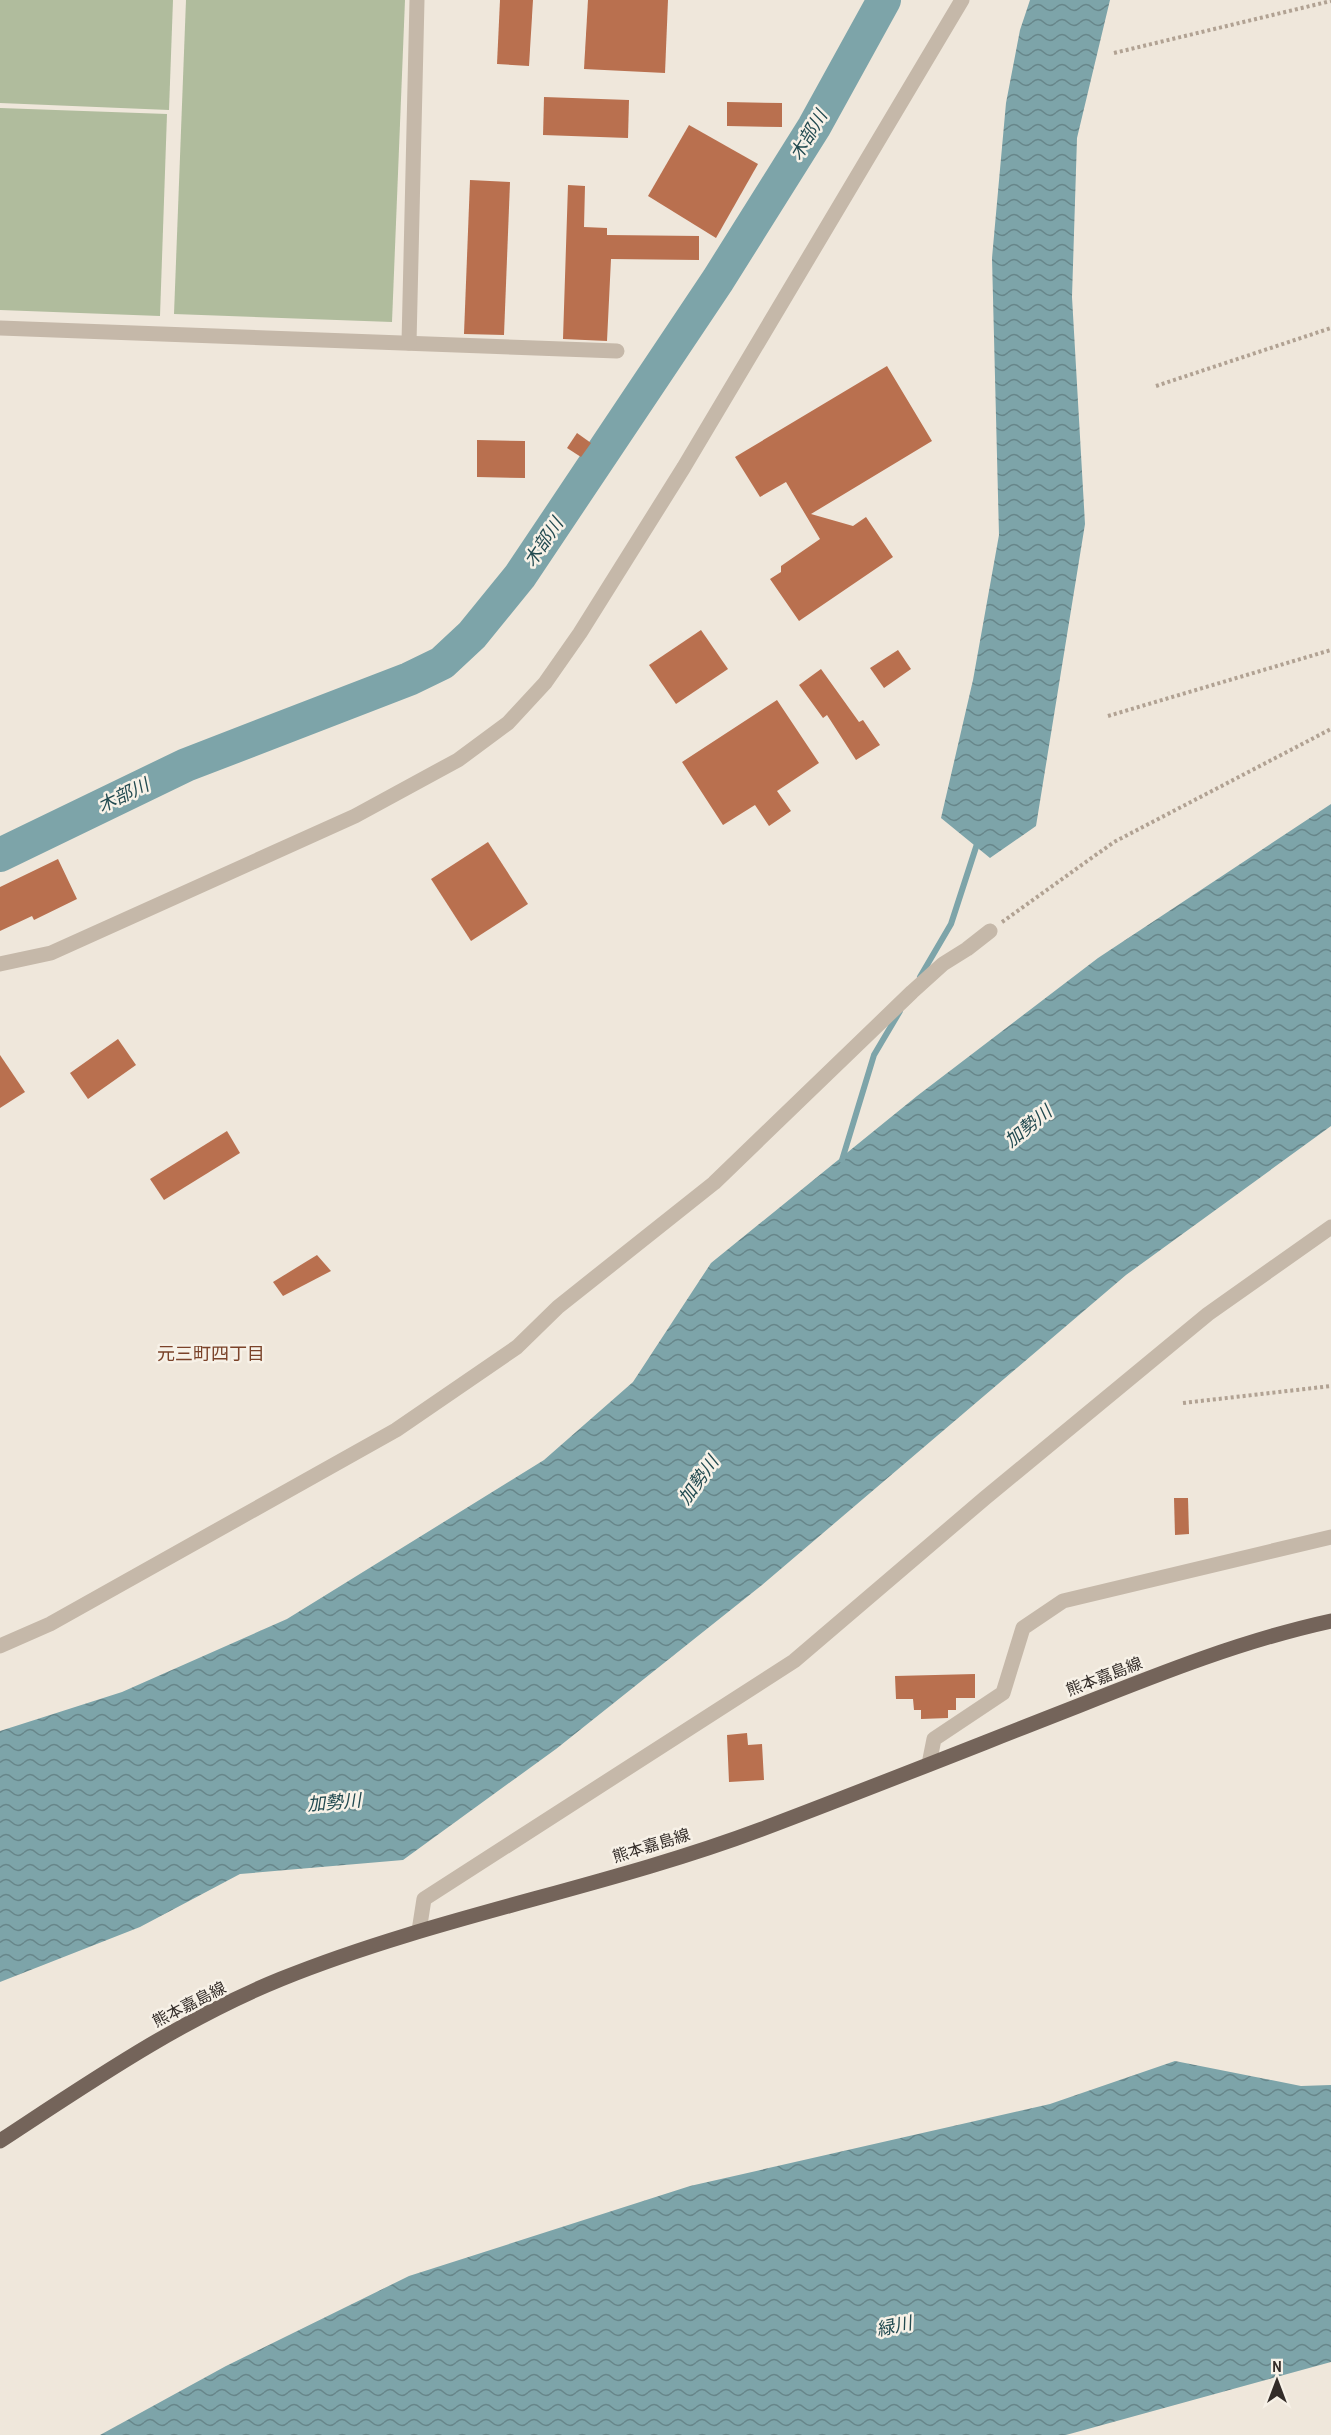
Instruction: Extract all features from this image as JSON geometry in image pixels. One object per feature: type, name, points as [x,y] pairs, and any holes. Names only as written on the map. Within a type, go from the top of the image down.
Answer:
[{"type":"main road","name":"熊本嘉島線","points":[[0,2141],[155,2042],[219,2007],[322,1963],[419,1931],[628,1872],[759,1830],[1174,1668],[1255,1640],[1331,1621]]},
{"type":"street","points":[[410,343],[417,0]]},
{"type":"street","points":[[0,964],[51,953],[355,816],[458,760],[508,723],[545,683],[580,633],[684,467],[962,0]]},
{"type":"street","points":[[0,328],[617,351]]},
{"type":"street","points":[[0,1646],[50,1624],[396,1430],[517,1347],[558,1307],[714,1183],[912,992],[943,964],[990,931]]},
{"type":"street","points":[[419,1931],[424,1899],[794,1661],[985,1498],[1208,1314],[1331,1227]]},
{"type":"street","points":[[929,1764],[934,1739],[1003,1693],[1023,1629],[1063,1602],[1331,1537]]},
{"type":"path","points":[[1114,53],[1331,1]]},
{"type":"path","points":[[1156,386],[1331,328]]},
{"type":"path","points":[[1108,716],[1331,650]]},
{"type":"path","points":[[990,931],[1114,842],[1331,729]]},
{"type":"path","points":[[1183,1403],[1331,1386]]},
{"type":"green space","points":[[0,0],[173,0],[169,110],[0,103]]},
{"type":"green space","points":[[186,0],[405,0],[392,322],[174,314]]},
{"type":"green space","points":[[0,108],[167,114],[160,316],[0,310]]},
{"type":"water","points":[[1030,0],[1110,0],[1077,138],[1072,297],[1085,524],[1036,826],[990,858],[941,818],[973,680],[999,535],[992,258],[1006,103],[1020,30]]},
{"type":"water","name":"加勢川","points":[[1331,804],[1331,1126],[1126,1275],[762,1585],[556,1749],[403,1860],[240,1874],[140,1927],[0,1982],[0,1731],[122,1692],[287,1619],[544,1460],[633,1382],[711,1263],[917,1096],[1098,958]]},
{"type":"water","name":"緑川","points":[[1175,2061],[1301,2086],[1331,2085],[1331,2362],[1066,2435],[100,2435],[226,2366],[409,2276],[690,2186],[1050,2104]]},
{"type":"building","points":[[500,0],[533,0],[529,66],[497,64]]},
{"type":"building","points":[[588,0],[668,0],[665,73],[584,69]]},
{"type":"building","points":[[544,97],[629,100],[628,138],[543,135]]},
{"type":"building","points":[[727,102],[782,103],[782,127],[727,126]]},
{"type":"building","points":[[689,125],[758,164],[716,238],[648,196]]},
{"type":"building","points":[[470,180],[510,182],[504,335],[464,334]]},
{"type":"building","points":[[568,185],[585,186],[584,227],[607,228],[607,235],[699,236],[699,260],[611,259],[607,341],[563,339]]},
{"type":"building","points":[[887,366],[932,441],[811,514],[853,526],[866,517],[893,557],[799,621],[770,579],[781,572],[781,566],[820,539],[786,482],[760,497],[735,457]]},
{"type":"building","points":[[577,433],[591,443],[581,457],[567,448]]},
{"type":"building","points":[[477,440],[525,441],[525,478],[477,477]]},
{"type":"building","points":[[701,630],[728,669],[676,704],[649,665]]},
{"type":"building","points":[[898,650],[911,669],[884,688],[870,668]]},
{"type":"building","points":[[821,669],[859,722],[863,720],[880,745],[856,760],[827,715],[823,718],[799,685]]},
{"type":"building","points":[[777,700],[819,763],[777,791],[791,811],[769,826],[755,805],[723,825],[682,762]]},
{"type":"building","points":[[488,842],[528,904],[471,941],[431,879]]},
{"type":"building","points":[[58,859],[77,899],[34,920],[32,916],[0,931],[0,887]]},
{"type":"building","points":[[118,1039],[136,1065],[88,1099],[70,1073]]},
{"type":"building","points":[[0,1055],[25,1092],[0,1108]]},
{"type":"building","points":[[227,1131],[240,1153],[164,1200],[150,1179]]},
{"type":"building","points":[[317,1255],[331,1271],[283,1296],[273,1282]]},
{"type":"building","points":[[1174,1498],[1188,1498],[1189,1534],[1175,1535]]},
{"type":"building","points":[[975,1674],[975,1698],[956,1698],[956,1710],[948,1710],[948,1718],[921,1719],[921,1710],[914,1710],[913,1699],[896,1699],[895,1676]]},
{"type":"building","points":[[747,1733],[748,1745],[762,1744],[764,1780],[729,1782],[727,1735]]},
{"type":"waterway","name":"木部川","points":[[0,855],[186,765],[409,679],[442,663],[472,635],[520,576],[718,280],[814,127],[884,0]]},
{"type":"waterway","points":[[920,977],[951,924],[978,841]]},
{"type":"waterway","points":[[842,1160],[874,1055],[900,1011]]},
{"type":"district","name":"元三町四丁目","points":[[211,1353]]}]
